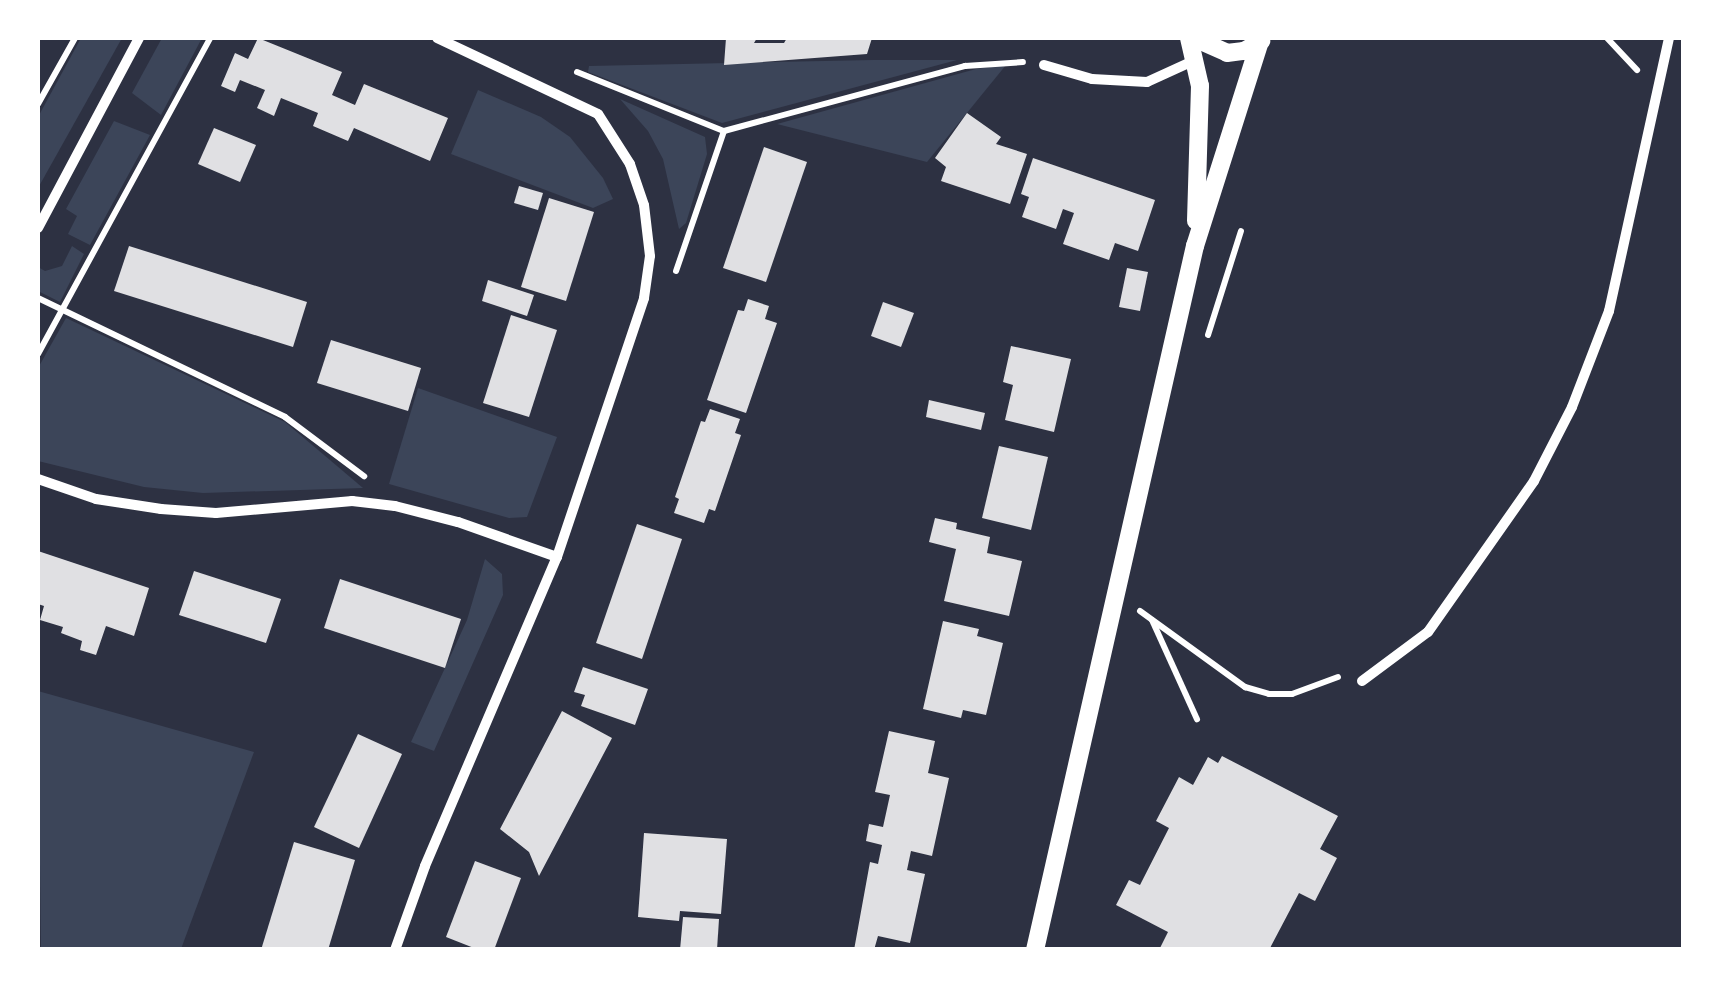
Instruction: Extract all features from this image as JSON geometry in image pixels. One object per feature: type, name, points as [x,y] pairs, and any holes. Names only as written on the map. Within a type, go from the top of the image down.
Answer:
[{"type":"street","points":[[38,228],[139,38]]},
{"type":"street","points":[[394,950],[425,866],[557,558],[644,298],[650,256],[644,206],[630,164],[598,114],[437,38]]},
{"type":"street","points":[[1192,38],[1227,53],[1262,41]]},
{"type":"street","points":[[1192,38],[1200,86],[1195,246]]},
{"type":"street","points":[[1362,681],[1428,632],[1534,480],[1572,407],[1609,310],[1668,38]]},
{"type":"street","points":[[1034,950],[1195,246],[1262,41]]},
{"type":"street","points":[[1044,64],[1092,79],[1146,82],[1196,60]]},
{"type":"street","points":[[38,478],[96,499],[216,514],[352,500],[395,506],[458,522],[557,558]]},
{"type":"path","points":[[38,104],[75,38]]},
{"type":"path","points":[[38,354],[210,38]]},
{"type":"path","points":[[1607,38],[1657,92]]},
{"type":"path","points":[[570,69],[724,130],[964,66],[1018,61],[1044,64]]},
{"type":"path","points":[[644,298],[676,272],[724,130]]},
{"type":"path","points":[[38,298],[285,417],[322,442],[395,506]]},
{"type":"path","points":[[1138,611],[1245,687],[1269,694],[1322,687],[1346,672],[1380,670]]},
{"type":"path","points":[[1150,616],[1197,719]]},
{"type":"shaded area","points":[[81,38],[122,38],[38,188],[38,117]]},
{"type":"shaded area","points":[[162,38],[202,38],[161,115],[132,93]]},
{"type":"shaded area","points":[[957,60],[722,123],[588,72],[589,66]]},
{"type":"shaded area","points":[[1006,65],[927,162],[777,124],[976,69]]},
{"type":"shaded area","points":[[478,90],[541,117],[570,137],[603,178],[613,199],[593,208],[451,154]]},
{"type":"shaded area","points":[[620,99],[705,137],[707,154],[686,223],[679,229],[663,159],[648,131]]},
{"type":"shaded area","points":[[114,121],[150,135],[90,245],[68,234],[77,216],[66,209]]},
{"type":"shaded area","points":[[72,246],[84,254],[60,302],[38,291],[38,267],[45,271],[62,266]]},
{"type":"shaded area","points":[[66,318],[285,422],[363,488],[203,493],[144,487],[38,461],[38,368]]},
{"type":"shaded area","points":[[418,388],[557,437],[527,517],[509,518],[389,484]]},
{"type":"shaded area","points":[[485,559],[502,574],[503,595],[434,751],[411,742],[467,620]]},
{"type":"shaded area","points":[[38,691],[254,752],[181,949],[41,949]]},
{"type":"building","points":[[258,38],[342,72],[332,95],[355,105],[364,84],[448,118],[430,161],[354,128],[348,141],[313,126],[318,113],[281,98],[274,116],[257,108],[265,90],[240,80],[235,92],[221,86],[235,53],[248,59]]},
{"type":"building","points":[[726,38],[784,43],[787,38],[872,38],[867,54],[724,65]]},
{"type":"building","points":[[967,113],[1001,137],[996,144],[1027,154],[1010,204],[941,181],[946,167],[935,158]]},
{"type":"building","points":[[214,128],[256,145],[240,182],[198,164]]},
{"type":"building","points":[[764,147],[807,162],[766,282],[723,268]]},
{"type":"building","points":[[1033,158],[1155,200],[1138,251],[1115,243],[1109,260],[1063,244],[1074,213],[1063,209],[1056,229],[1022,217],[1029,197],[1021,194]]},
{"type":"building","points":[[519,186],[543,193],[538,210],[514,203]]},
{"type":"building","points":[[549,198],[594,212],[566,301],[521,287]]},
{"type":"building","points":[[129,246],[307,302],[293,347],[114,291]]},
{"type":"building","points":[[1127,268],[1148,272],[1140,311],[1119,307]]},
{"type":"building","points":[[488,280],[534,295],[527,316],[482,301]]},
{"type":"building","points":[[748,299],[769,306],[765,319],[777,323],[746,413],[707,400],[738,310],[744,311]]},
{"type":"building","points":[[883,302],[914,313],[901,347],[871,336]]},
{"type":"building","points":[[511,315],[557,330],[529,417],[483,403]]},
{"type":"building","points":[[331,340],[421,368],[408,411],[317,383]]},
{"type":"building","points":[[1011,346],[1071,359],[1054,432],[1005,420],[1013,385],[1003,382]]},
{"type":"building","points":[[929,400],[985,413],[981,430],[926,417]]},
{"type":"building","points":[[710,409],[740,419],[735,433],[741,435],[715,511],[709,509],[704,523],[674,513],[679,499],[675,497],[701,421],[705,422]]},
{"type":"building","points":[[999,446],[1048,457],[1031,530],[982,518]]},
{"type":"building","points":[[935,518],[957,523],[956,529],[990,537],[987,553],[1022,561],[1009,616],[944,601],[956,549],[929,542]]},
{"type":"building","points":[[637,524],[682,539],[642,659],[596,643]]},
{"type":"building","points":[[38,551],[149,588],[134,636],[106,626],[96,655],[80,650],[82,641],[61,633],[63,627],[40,620],[44,606],[38,604]]},
{"type":"building","points":[[194,571],[281,599],[266,643],[179,615]]},
{"type":"building","points":[[340,579],[461,619],[445,668],[324,628]]},
{"type":"building","points":[[943,621],[979,629],[977,636],[1003,643],[986,715],[963,710],[961,718],[923,709]]},
{"type":"building","points":[[583,667],[648,689],[635,725],[581,706],[585,695],[574,692]]},
{"type":"building","points":[[562,711],[612,738],[539,876],[529,852],[500,829]]},
{"type":"building","points":[[889,731],[935,741],[928,773],[949,778],[932,856],[911,851],[907,870],[925,874],[910,943],[878,936],[874,950],[854,950],[870,862],[878,864],[882,845],[866,841],[869,824],[883,827],[890,795],[875,792]]},
{"type":"building","points":[[358,734],[402,754],[359,848],[314,827]]},
{"type":"building","points":[[1222,756],[1338,816],[1320,849],[1337,858],[1315,901],[1299,893],[1269,950],[1159,950],[1168,932],[1116,905],[1129,880],[1140,885],[1169,828],[1156,821],[1179,777],[1193,785],[1208,757],[1218,763]]},
{"type":"building","points":[[644,833],[727,839],[721,914],[680,911],[679,921],[638,917]]},
{"type":"building","points":[[294,842],[355,860],[328,950],[261,950]]},
{"type":"building","points":[[475,861],[521,878],[494,950],[479,950],[446,937]]},
{"type":"building","points":[[683,917],[719,919],[717,950],[680,950]]}]
